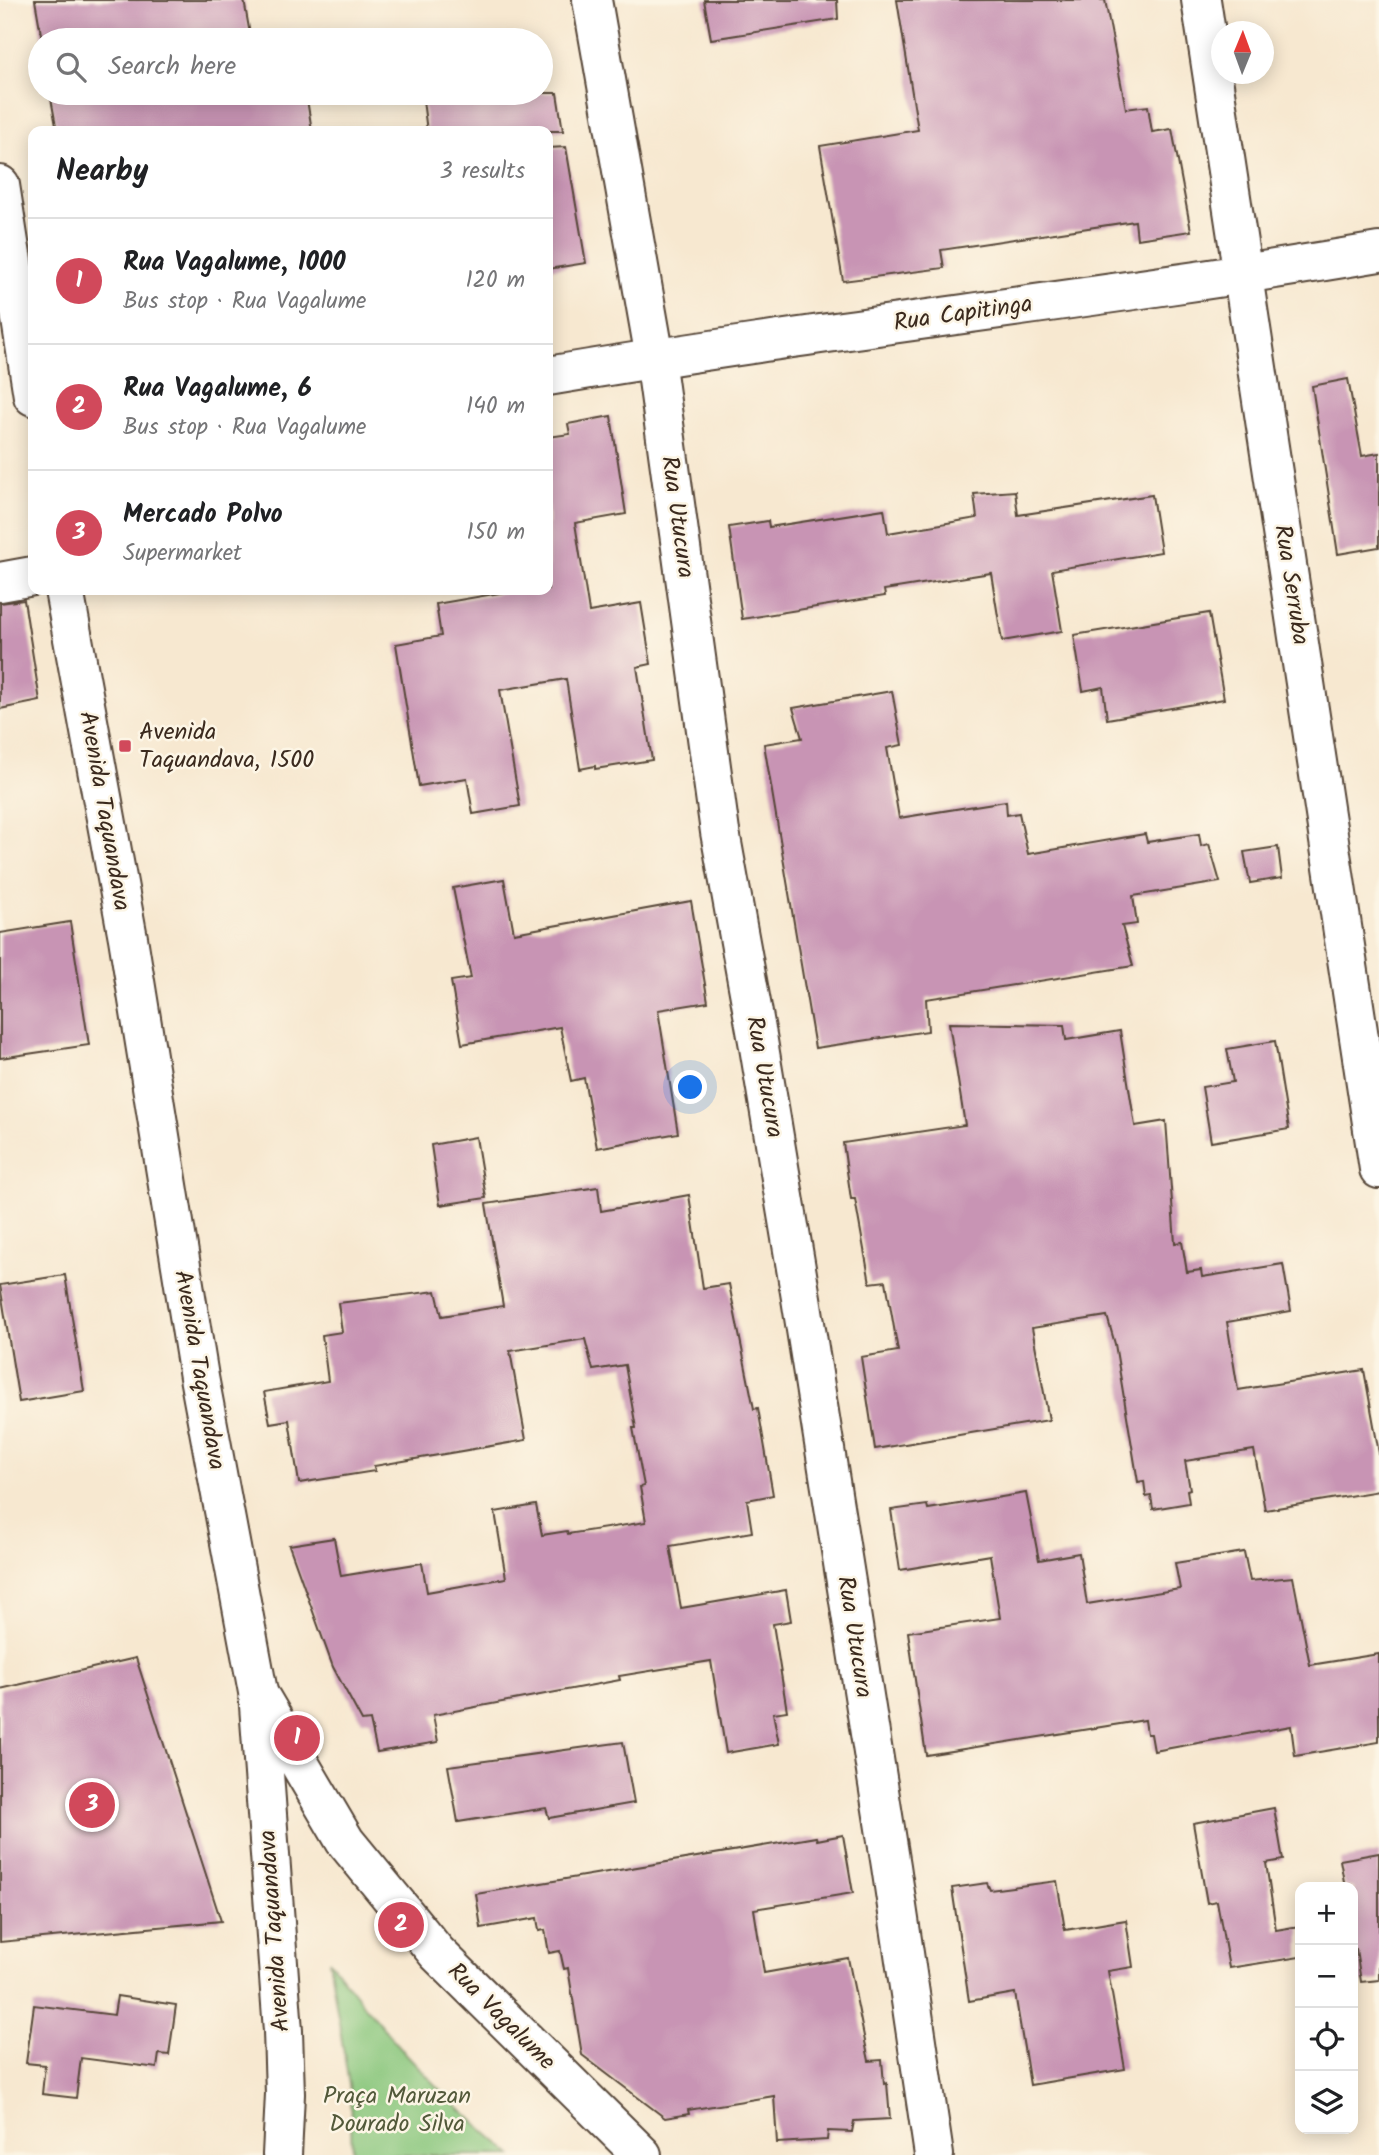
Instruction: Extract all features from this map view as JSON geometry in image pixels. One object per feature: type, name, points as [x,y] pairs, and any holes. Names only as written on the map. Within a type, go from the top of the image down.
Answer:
[{"type":"street","name":"Rua Utucura","points":[[592,0],[655,358],[720,832],[801,1298],[934,2155]]},
{"type":"street","name":"Rua Serruba","points":[[1200,0],[1379,1169]]},
{"type":"street","points":[[0,185],[28,364]]},
{"type":"street","name":"Rua Capitinga","points":[[553,375],[655,358],[1243,275],[1379,252]]},
{"type":"street","points":[[0,582],[28,577]]},
{"type":"street","name":"Avenida Taquandava","points":[[65,595],[128,938],[199,1377],[258,1692],[283,2031],[285,2094],[282,2155]]},
{"type":"street","name":"Rua Vagalume","points":[[258,1692],[345,1841],[437,1953],[642,2155]]},
{"type":"green space","name":"Praça Maruzan Dourado Silva","points":[[329,1960],[370,2013],[415,2063],[463,2111],[513,2155],[352,2155],[350,2091]]},
{"type":"building","points":[[35,0],[244,0],[249,28],[40,28]]},
{"type":"building","points":[[704,0],[837,0],[838,19],[711,39]]},
{"type":"building","points":[[897,0],[1105,0],[1126,109],[1148,106],[1152,132],[1172,129],[1191,231],[1137,239],[1135,221],[941,250],[944,268],[843,281],[820,146],[918,130]]},
{"type":"building","points":[[553,93],[557,93],[563,131],[553,131],[553,126],[426,126],[424,105],[553,105]]},
{"type":"building","points":[[52,105],[308,105],[311,126],[56,126]]},
{"type":"building","points":[[566,147],[586,263],[553,268],[553,148]]},
{"type":"building","points":[[1348,379],[1362,456],[1379,453],[1379,547],[1338,554],[1312,386]]},
{"type":"building","points":[[611,416],[626,514],[575,523],[589,612],[641,603],[651,664],[637,667],[652,760],[580,769],[566,679],[500,690],[520,806],[473,814],[467,778],[419,786],[396,644],[441,636],[436,604],[488,595],[553,595],[553,436],[570,434],[568,424]]},
{"type":"building","points":[[1015,491],[1018,515],[1152,495],[1161,552],[1052,570],[1062,631],[1002,641],[991,573],[884,590],[885,596],[742,619],[729,527],[768,521],[769,527],[884,509],[888,533],[977,518],[974,494]]},
{"type":"building","points":[[24,600],[40,701],[0,709],[0,603]]},
{"type":"building","points":[[1209,613],[1224,699],[1107,719],[1103,687],[1083,691],[1074,635]]},
{"type":"building","points":[[892,691],[902,745],[887,748],[899,818],[1006,801],[1007,815],[1019,813],[1028,854],[1145,834],[1147,842],[1199,834],[1201,846],[1209,844],[1220,882],[1133,896],[1137,924],[1122,926],[1133,966],[926,999],[928,1031],[815,1048],[764,744],[802,738],[793,708]]},
{"type":"building","points":[[1278,847],[1282,878],[1250,883],[1244,852]]},
{"type":"building","points":[[504,879],[514,933],[691,901],[708,1002],[658,1010],[678,1133],[597,1148],[584,1078],[571,1081],[560,1027],[462,1044],[451,981],[471,978],[453,888]]},
{"type":"building","points":[[70,922],[89,1045],[0,1058],[0,933]]},
{"type":"building","points":[[949,1023],[1064,1025],[1066,1040],[1120,1031],[1135,1126],[1166,1121],[1175,1243],[1182,1242],[1187,1272],[1201,1270],[1202,1277],[1283,1264],[1291,1311],[1227,1322],[1238,1390],[1364,1370],[1379,1453],[1379,1491],[1265,1510],[1254,1450],[1185,1461],[1190,1489],[1187,1490],[1189,1503],[1153,1509],[1151,1496],[1146,1497],[1144,1481],[1138,1482],[1115,1344],[1107,1316],[1032,1328],[1049,1420],[875,1449],[861,1357],[898,1351],[886,1281],[870,1283],[855,1199],[851,1199],[843,1143],[965,1125]]},
{"type":"building","points":[[1275,1041],[1289,1129],[1211,1142],[1202,1087],[1233,1082],[1227,1049]]},
{"type":"building","points":[[476,1137],[486,1198],[440,1205],[431,1145]]},
{"type":"building","points":[[598,1187],[601,1211],[689,1195],[703,1288],[729,1284],[754,1409],[758,1408],[773,1495],[747,1500],[752,1532],[670,1546],[681,1608],[786,1590],[791,1621],[773,1624],[787,1711],[773,1713],[779,1744],[726,1753],[711,1661],[619,1676],[620,1680],[433,1715],[438,1742],[377,1752],[370,1720],[362,1721],[333,1667],[289,1545],[334,1538],[341,1576],[422,1563],[427,1592],[506,1578],[495,1512],[536,1505],[542,1535],[567,1531],[568,1534],[646,1522],[640,1487],[644,1486],[625,1365],[593,1370],[585,1339],[510,1351],[526,1440],[374,1466],[375,1471],[299,1483],[289,1420],[270,1423],[264,1392],[328,1381],[322,1335],[342,1332],[338,1303],[436,1291],[442,1316],[503,1306],[486,1204]]},
{"type":"building","points":[[65,1275],[84,1391],[19,1402],[0,1285]]},
{"type":"building","points":[[1026,1493],[1039,1560],[1079,1553],[1087,1604],[1180,1589],[1175,1563],[1244,1552],[1250,1581],[1293,1577],[1310,1665],[1379,1654],[1379,1742],[1295,1756],[1291,1726],[1154,1751],[1145,1720],[926,1755],[908,1632],[1000,1618],[990,1555],[900,1570],[891,1510],[927,1505],[928,1509]]},
{"type":"building","points":[[136,1658],[221,1921],[0,1942],[0,1689]]},
{"type":"building","points":[[623,1742],[634,1803],[549,1818],[546,1808],[458,1822],[448,1766]]},
{"type":"building","points":[[1274,1808],[1283,1860],[1266,1863],[1276,1930],[1295,1927],[1295,1958],[1229,1968],[1217,1901],[1207,1903],[1193,1823]]},
{"type":"building","points":[[843,1835],[853,1893],[754,1909],[764,1973],[848,1958],[869,2061],[882,2060],[890,2119],[854,2121],[852,2132],[828,2131],[827,2140],[777,2143],[774,2096],[688,2110],[689,2114],[665,2118],[582,2055],[568,1968],[564,1969],[560,1951],[549,1953],[545,1930],[539,1931],[537,1918],[481,1928],[476,1894],[816,1837],[817,1840]]},
{"type":"building","points":[[1379,1853],[1379,1980],[1361,1982],[1358,1962],[1358,1882],[1344,1882],[1340,1860]]},
{"type":"building","points":[[1057,1881],[1065,1930],[1126,1920],[1133,1967],[1108,1971],[1125,2069],[1030,2085],[1015,1993],[969,2001],[952,1888],[987,1883],[990,1890]]},
{"type":"building","points":[[117,1996],[176,2005],[169,2055],[159,2054],[157,2068],[81,2058],[76,2098],[42,2094],[45,2065],[26,2063],[34,2005],[114,2015]]},
{"type":"place","name":"Avenida Taquandava, 1500","points":[[125,746]]},
{"type":"place","name":"Rua Vagalume, 1000","points":[[297,1738]]},
{"type":"place","name":"Mercado Polvo","points":[[92,1805]]},
{"type":"place","name":"Rua Vagalume, 6","points":[[401,1925]]}]
